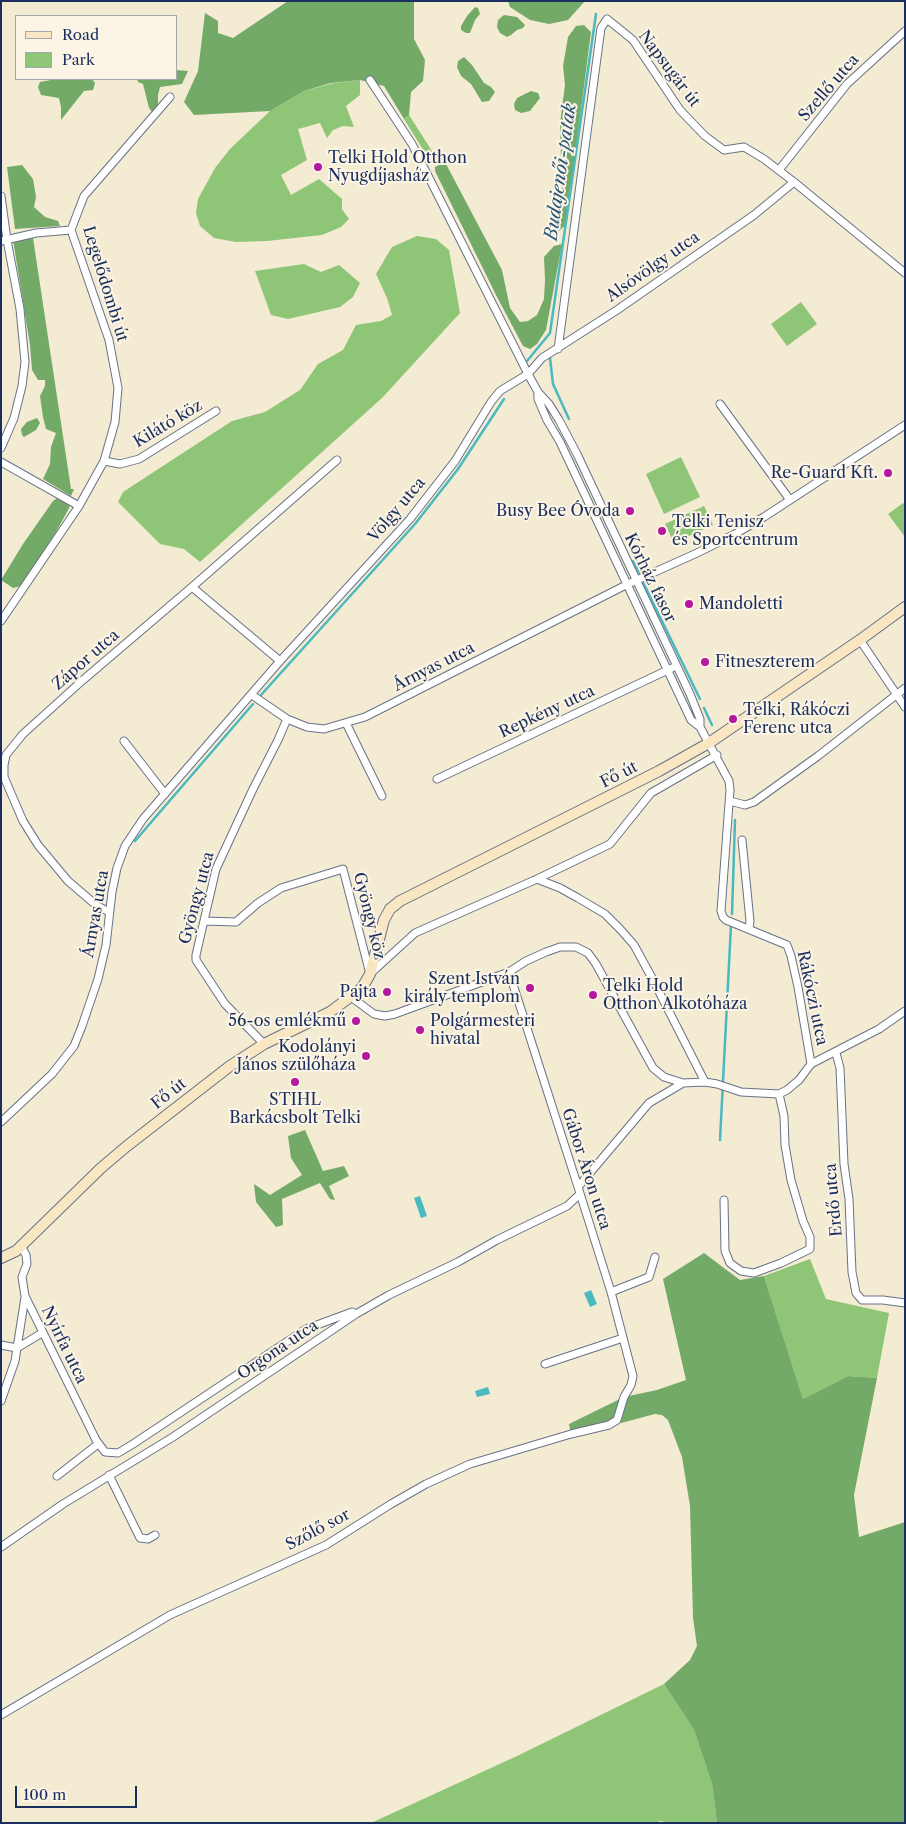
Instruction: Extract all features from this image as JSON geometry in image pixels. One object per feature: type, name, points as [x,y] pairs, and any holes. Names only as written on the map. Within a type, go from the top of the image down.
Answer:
[{"type":"main road","name":"Fő út","points":[[1,1258],[16,1251],[101,1168],[127,1146],[230,1066],[264,1044],[330,1012],[362,988],[370,974],[384,920],[390,909],[400,901],[652,775],[709,743],[860,640],[905,606]]},
{"type":"street","name":"Napsugár út","points":[[558,349],[601,28],[607,19],[633,40],[680,110],[705,136],[724,150],[744,147],[779,170],[904,272]]},
{"type":"street","name":"Szellő utca","points":[[779,170],[847,84],[905,31]]},
{"type":"street","name":"Kórház fasor","points":[[370,80],[412,144],[528,374],[538,392],[554,412],[577,454],[677,665],[696,709],[700,727],[709,743]]},
{"type":"street","name":"Legelődombi út","points":[[1,621],[80,506],[104,461],[115,422],[118,388],[109,340],[71,230],[84,196],[170,97]]},
{"type":"street","name":"Alsóvölgy utca","points":[[528,374],[542,358],[754,215],[794,182]]},
{"type":"street","points":[[1,196],[4,240],[20,308],[25,362],[16,410],[1,448]]},
{"type":"street","points":[[4,240],[36,233],[71,230]]},
{"type":"street","name":"Völgy utca","points":[[280,661],[410,519],[455,461],[491,402],[500,391],[528,374]]},
{"type":"street","name":"Kórház fasor","points":[[538,392],[538,399],[546,420],[560,442],[691,720],[700,727]]},
{"type":"street","points":[[720,404],[790,500]]},
{"type":"street","name":"Kilátó köz","points":[[104,461],[120,464],[139,459],[216,411]]},
{"type":"street","name":"Árnyas utca","points":[[252,695],[287,719],[324,730],[365,717],[626,585],[727,538],[790,500],[905,425]]},
{"type":"street","points":[[560,442],[568,438]]},
{"type":"street","name":"Zápor utca","points":[[109,912],[96,905],[68,881],[38,845],[12,798],[4,777],[6,755],[23,734],[83,680],[337,460]]},
{"type":"street","points":[[1,462],[80,506]]},
{"type":"street","points":[[192,587],[280,661]]},
{"type":"street","points":[[860,640],[905,707]]},
{"type":"street","name":"Árnyas utca","points":[[1,1122],[52,1074],[74,1046],[98,978],[106,945],[112,892],[125,846],[143,819],[280,661]]},
{"type":"street","name":"Repkény utca","points":[[437,779],[677,665]]},
{"type":"street","points":[[730,801],[745,805],[754,802],[818,756],[905,688]]},
{"type":"street","name":"Gyöngy utca","points":[[264,1044],[229,1009],[196,960],[216,869],[287,719]]},
{"type":"street","points":[[346,723],[382,796]]},
{"type":"street","points":[[124,741],[165,794]]},
{"type":"street","name":"Rákóczi utca","points":[[709,743],[729,781],[730,801],[721,912],[726,920],[787,945],[798,987],[812,1064],[788,1090],[778,1094]]},
{"type":"street","name":"Fő út","points":[[370,974],[415,933],[537,879],[610,844],[651,793],[717,756]]},
{"type":"street","points":[[742,840],[750,922],[749,929]]},
{"type":"street","name":"Gyöngy köz","points":[[204,921],[236,922],[258,903],[281,888],[343,869],[370,974]]},
{"type":"street","points":[[537,879],[560,888],[605,914],[630,940],[652,978],[705,1082]]},
{"type":"street","points":[[351,997],[374,1014],[385,1016],[509,972],[533,958],[560,948],[576,947],[588,953],[608,984],[653,1068],[664,1077],[683,1083],[705,1082],[717,1084],[741,1092],[778,1094],[784,1116],[785,1145],[791,1180],[803,1221],[810,1237],[810,1249],[754,1273],[741,1272],[730,1263],[725,1251],[724,1200]]},
{"type":"street","name":"Gábor Áron utca","points":[[509,972],[611,1292],[632,1376]]},
{"type":"street","points":[[812,1064],[879,1029],[905,1012]]},
{"type":"street","name":"Erdő utca","points":[[836,1053],[840,1068],[844,1164],[849,1198],[852,1272],[856,1293],[862,1300],[905,1303]]},
{"type":"street","name":"Orgona utca","points":[[1,1547],[109,1475],[173,1437],[356,1314],[389,1295],[567,1206],[649,1103],[683,1083]]},
{"type":"street","name":"Nyírfa utca","points":[[21,1246],[26,1255],[27,1264],[22,1277],[25,1296],[98,1444],[105,1452],[118,1452],[133,1444],[306,1329],[352,1312],[356,1314]]},
{"type":"street","points":[[611,1292],[649,1277],[655,1257]]},
{"type":"street","points":[[1,1401],[9,1382],[17,1348],[25,1296]]},
{"type":"street","points":[[1,1345],[17,1348],[42,1333]]},
{"type":"street","points":[[545,1364],[623,1338]]},
{"type":"street","name":"Szőlő sor","points":[[1,1716],[170,1615],[326,1545],[390,1504],[426,1484],[470,1464],[571,1434],[609,1426],[617,1420],[624,1397],[631,1385],[632,1376]]},
{"type":"street","points":[[57,1476],[98,1444]]},
{"type":"street","points":[[109,1475],[140,1538],[148,1539],[155,1535]]},
{"type":"green space","points":[[288,1],[414,1],[414,39],[425,60],[423,81],[411,92],[409,115],[404,119],[384,86],[360,80],[331,83],[304,91],[270,111],[194,115],[184,102],[198,71],[205,13],[218,21],[218,33],[233,38]]},
{"type":"green space","points":[[508,1],[585,1],[568,20],[549,24],[530,20],[510,7]]},
{"type":"green space","points":[[475,7],[478,8],[480,14],[475,20],[470,33],[466,33],[461,30],[461,26]]},
{"type":"green space","points":[[504,15],[517,17],[525,25],[507,37],[500,33],[497,27],[498,20]]},
{"type":"green space","points":[[584,25],[591,32],[566,225],[555,234],[551,231],[561,160],[560,123],[565,85],[563,66],[568,37],[576,26]]},
{"type":"green space","points":[[464,57],[484,83],[495,92],[489,101],[482,102],[471,84],[461,76],[457,67],[458,61]]},
{"type":"green space","points":[[178,70],[188,71],[182,84],[160,87],[158,105],[153,113],[149,108],[143,84],[137,80],[178,80]]},
{"type":"green space","points":[[51,80],[93,80],[95,83],[93,90],[84,91],[61,120],[59,98],[41,95],[38,87],[40,82]]},
{"type":"green space","points":[[360,80],[360,95],[346,106],[354,127],[343,126],[333,130],[327,138],[320,123],[298,129],[307,160],[281,175],[291,195],[319,179],[342,199],[342,209],[349,219],[341,227],[322,235],[267,241],[236,242],[214,238],[200,226],[196,213],[198,199],[215,168],[230,149],[270,111],[304,91],[334,83]]},
{"type":"green space","points":[[531,91],[538,93],[540,98],[530,111],[521,113],[515,110],[514,104],[517,98]]},
{"type":"green space","points":[[409,115],[432,151],[430,155],[427,156],[404,119]]},
{"type":"green space","points":[[443,163],[446,164],[502,270],[510,308],[520,322],[528,321],[537,315],[544,299],[544,257],[554,246],[562,244],[546,330],[537,344],[530,349],[523,346],[435,171],[435,167]]},
{"type":"green space","points":[[22,165],[33,179],[36,197],[34,207],[45,217],[58,221],[60,226],[15,229],[7,167]]},
{"type":"green space","points":[[417,236],[436,239],[449,250],[460,313],[382,398],[200,562],[184,549],[160,544],[118,502],[123,492],[232,421],[265,412],[300,390],[318,364],[343,350],[356,325],[381,321],[392,315],[387,298],[376,274],[392,247]]},
{"type":"green space","points":[[33,238],[71,489],[74,489],[71,496],[43,479],[50,464],[51,447],[56,433],[46,429],[43,417],[40,396],[45,386],[45,380],[38,380],[32,370],[30,345],[13,240]]},
{"type":"green space","points":[[304,264],[321,272],[339,265],[360,283],[353,297],[340,307],[288,319],[271,315],[255,271]]},
{"type":"green space","points":[[801,302],[817,324],[787,346],[771,324]]},
{"type":"green space","points":[[37,418],[40,423],[36,430],[24,437],[21,429],[27,422]]},
{"type":"green space","points":[[681,457],[700,497],[664,514],[646,474]]},
{"type":"green space","points":[[59,497],[70,506],[67,512],[21,586],[13,588],[1,580],[53,501]]},
{"type":"green space","points":[[903,503],[905,505],[905,537],[888,514]]},
{"type":"green space","points":[[704,506],[713,525],[674,543],[665,524]]},
{"type":"green space","points":[[305,1130],[323,1171],[344,1166],[349,1176],[329,1186],[335,1200],[330,1199],[320,1183],[282,1199],[283,1225],[276,1227],[256,1202],[254,1184],[270,1195],[302,1175],[291,1158],[288,1136]]},
{"type":"green space","points":[[704,1253],[740,1280],[764,1276],[803,1399],[848,1376],[877,1378],[854,1495],[859,1537],[905,1522],[905,1823],[717,1823],[712,1784],[694,1730],[664,1684],[690,1660],[697,1646],[693,1618],[690,1506],[682,1457],[668,1420],[662,1415],[655,1414],[621,1423],[617,1420],[571,1434],[569,1424],[624,1397],[657,1390],[686,1380],[663,1279]]},
{"type":"green space","points":[[810,1259],[826,1299],[889,1313],[877,1378],[848,1376],[803,1399],[764,1276]]},
{"type":"green space","points":[[664,1684],[694,1730],[712,1784],[717,1823],[671,1823],[660,1821],[656,1823],[371,1823],[517,1756]]},
{"type":"water","points":[[420,1196],[427,1216],[421,1218],[414,1198]]},
{"type":"water","points":[[591,1290],[597,1304],[590,1307],[584,1293]]},
{"type":"water","points":[[488,1387],[490,1394],[477,1397],[475,1391]]},
{"type":"waterway","name":"Budajenői-patak","points":[[527,361],[550,333],[596,14]]},
{"type":"waterway","points":[[550,358],[553,384],[569,419]]},
{"type":"waterway","points":[[261,695],[415,524],[458,469],[504,399]]},
{"type":"waterway","points":[[633,561],[640,574]]},
{"type":"waterway","points":[[643,582],[700,699]]},
{"type":"waterway","points":[[135,841],[253,704]]},
{"type":"waterway","points":[[704,708],[712,725]]},
{"type":"waterway","points":[[732,914],[735,820]]},
{"type":"waterway","points":[[720,1140],[731,925]]},
{"type":"place","name":"Telki Hold Otthon Nyugdíjasház","points":[[318,167]]},
{"type":"place","name":"Re-Guard Kft.","points":[[888,473]]},
{"type":"place","name":"Busy Bee Óvoda","points":[[630,511]]},
{"type":"place","name":"Telki Tenisz és Sportcentrum","points":[[662,531]]},
{"type":"place","name":"Mandoletti","points":[[689,604]]},
{"type":"place","name":"Fitneszterem","points":[[705,662]]},
{"type":"place","name":"Telki, Rákóczi Ferenc utca","points":[[733,719]]},
{"type":"place","name":"Szent István király templom","points":[[530,988]]},
{"type":"place","name":"Pajta","points":[[387,992]]},
{"type":"place","name":"Telki Hold Otthon Alkotóháza","points":[[593,995]]},
{"type":"place","name":"56-os emlékmű","points":[[356,1021]]},
{"type":"place","name":"Polgármesteri hivatal","points":[[420,1030]]},
{"type":"place","name":"Kodolányi János szülőháza","points":[[366,1056]]},
{"type":"place","name":"STIHL Barkácsbolt Telki","points":[[295,1082]]}]
